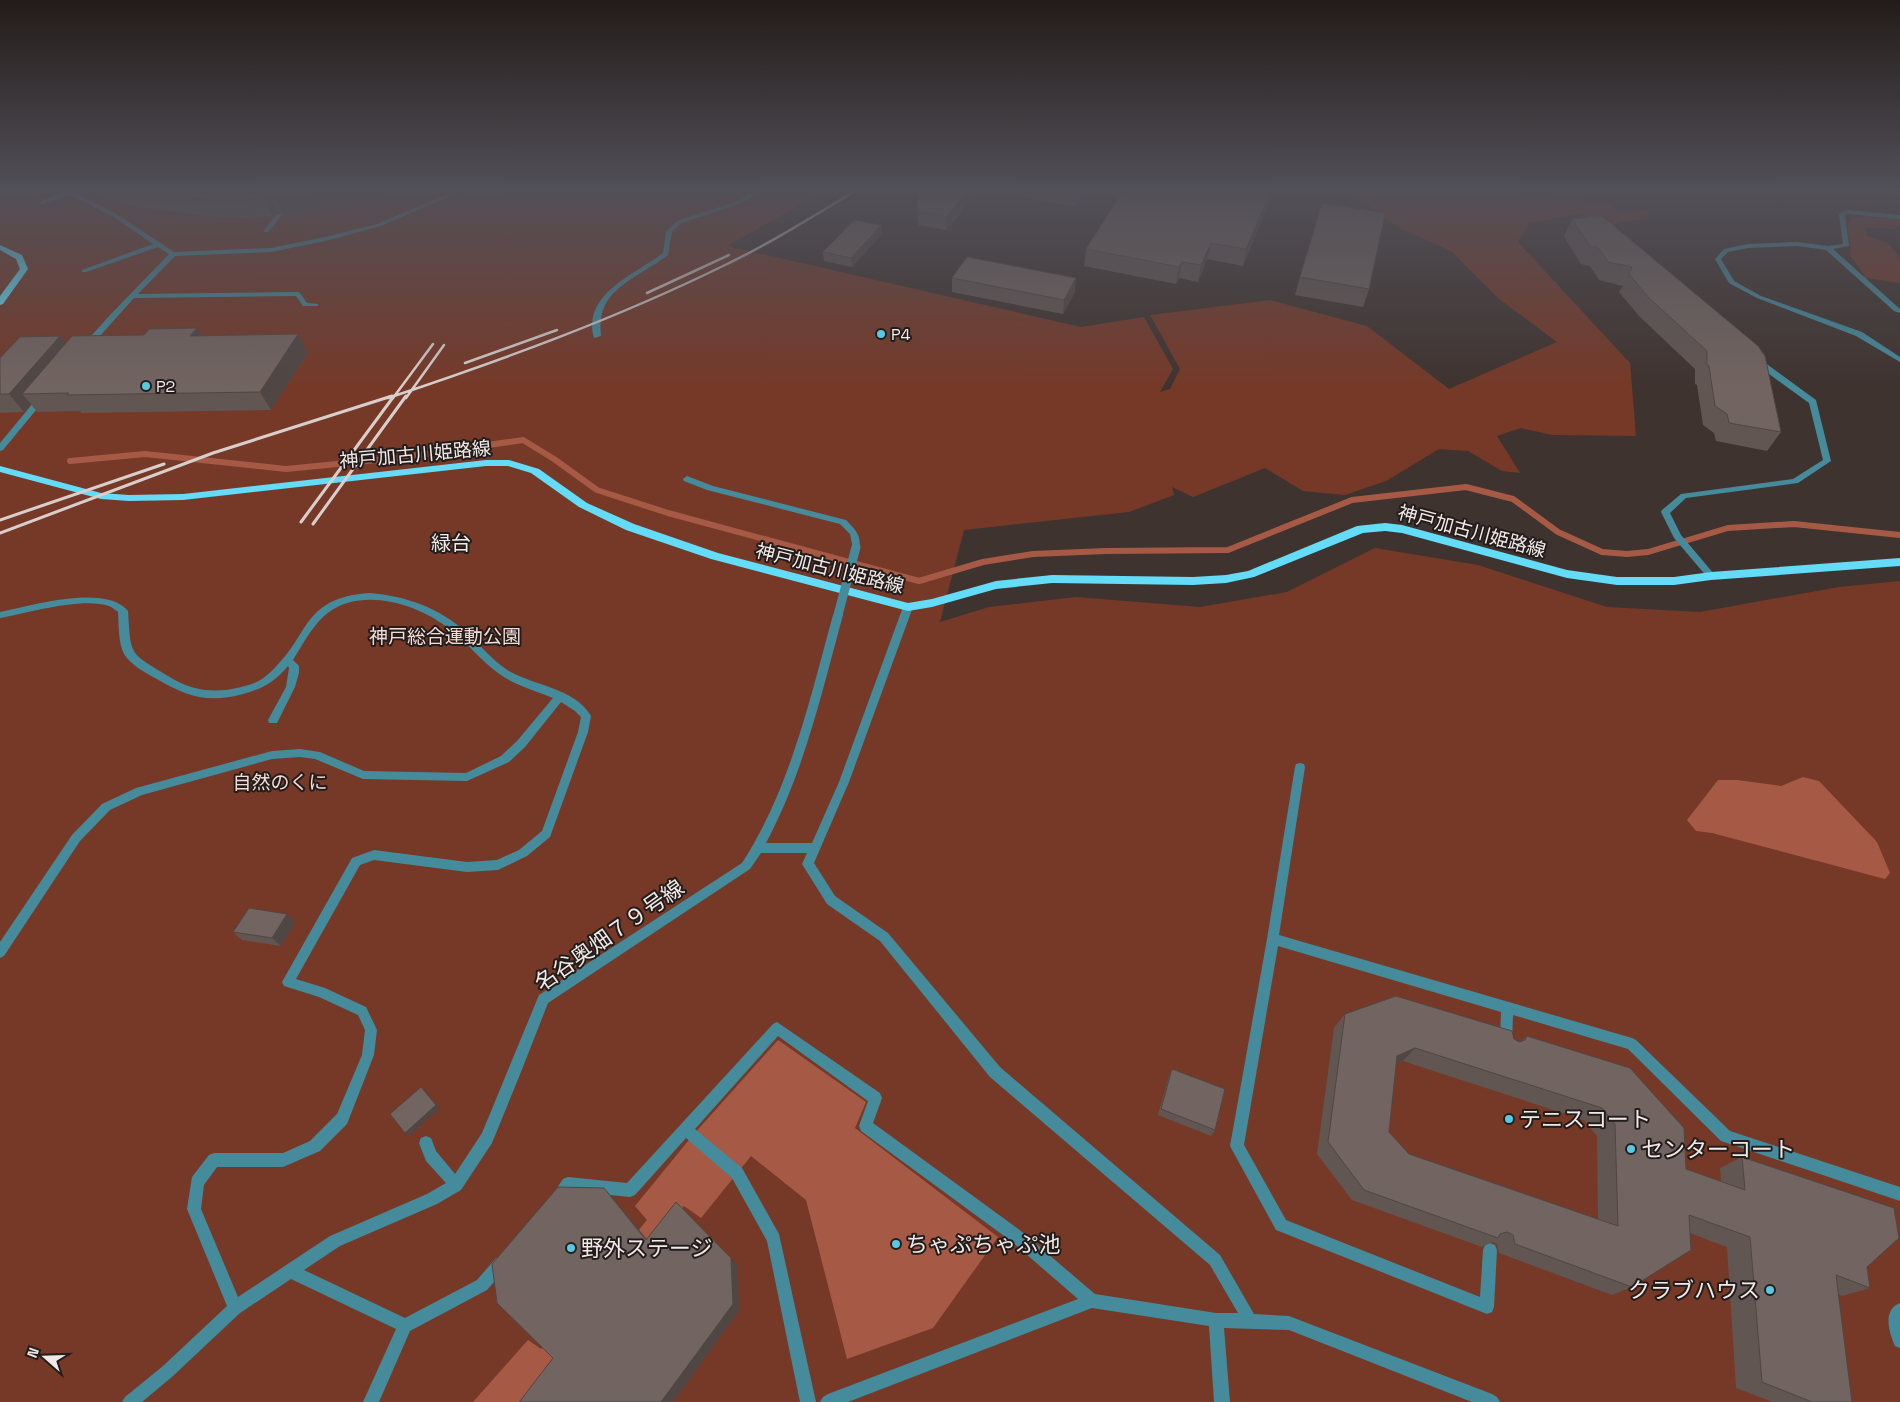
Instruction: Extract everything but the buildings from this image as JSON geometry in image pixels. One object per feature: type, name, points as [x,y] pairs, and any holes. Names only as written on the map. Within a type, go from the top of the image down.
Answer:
[{"type":"main road","points":[[0,302],[24,269],[24,264],[18,256]]},
{"type":"main road","name":"神戸加古川姫路線","points":[[0,469],[101,496],[148,498],[183,497],[486,463],[509,463],[535,471],[583,505],[630,527],[715,556],[908,607],[932,603],[996,585],[1052,579],[1193,582],[1226,579],[1250,574],[1361,529],[1385,527],[1402,529],[1567,574],[1617,581],[1674,581],[1711,576],[1900,562]]},
{"type":"street","points":[[84,271],[124,256]]},
{"type":"street","points":[[81,353],[112,316],[171,256]]},
{"type":"street","points":[[597,336],[598,309],[607,295],[624,282],[652,267],[663,256]]},
{"type":"street","points":[[1720,256],[1718,258],[1731,282],[1752,294],[1801,314],[1859,334],[1900,360]]},
{"type":"street","points":[[1837,256],[1896,310],[1900,311]]},
{"type":"street","points":[[132,296],[298,294],[305,305],[316,305]]},
{"type":"street","points":[[1711,576],[1677,536],[1665,512],[1684,496],[1795,481],[1827,461],[1813,402],[1752,358]]},
{"type":"street","points":[[0,448],[50,389]]},
{"type":"street","name":"名谷奥畑７９号線","points":[[130,1402],[168,1371],[235,1308],[335,1242],[432,1199],[456,1185],[487,1138],[516,1072],[543,999],[746,866],[766,834],[794,763],[818,690],[856,547],[854,533],[844,522],[710,488],[688,479]]},
{"type":"street","points":[[0,616],[58,604],[91,601],[110,603],[123,611],[128,652],[134,660],[172,683],[204,696],[222,696],[265,682],[286,660],[318,615],[334,604],[356,597],[383,597],[436,615],[457,629],[506,673],[577,705],[586,716],[583,732],[546,834],[524,853],[498,865],[467,867],[374,854],[356,861],[288,982],[322,992],[362,1011],[371,1030],[368,1055],[342,1119],[315,1146],[284,1160],[214,1160],[197,1182],[194,1209],[235,1308]]},
{"type":"street","points":[[908,607],[844,782],[808,864],[832,900],[884,937],[995,1072],[1215,1260],[1250,1321]]},
{"type":"street","points":[[273,720],[295,676],[294,666],[286,660]]},
{"type":"street","points":[[0,952],[76,838],[106,807],[140,791],[272,755],[300,753],[316,756],[363,775],[467,777],[505,759],[521,744],[560,696]]},
{"type":"street","points":[[1300,767],[1238,1146],[1281,1225],[1487,1307],[1490,1250]]},
{"type":"street","points":[[757,848],[815,848]]},
{"type":"street","points":[[1273,939],[1632,1044],[1726,1136],[1900,1194]]},
{"type":"street","points":[[1505,1048],[1507,1007]]},
{"type":"street","points":[[550,1206],[568,1184],[630,1190],[689,1132],[777,1028],[875,1098],[866,1126],[1016,1236],[1092,1301]]},
{"type":"street","points":[[689,1132],[737,1174],[774,1239],[808,1402]]},
{"type":"street","points":[[429,1150],[441,1170],[456,1185]]},
{"type":"street","points":[[371,1402],[405,1326],[482,1285],[513,1249]]},
{"type":"street","points":[[292,1271],[405,1326]]},
{"type":"street","points":[[828,1402],[1092,1301],[1216,1320],[1289,1323],[1492,1402]]},
{"type":"street","points":[[1900,1310],[1895,1315],[1900,1342]]},
{"type":"street","points":[[1216,1320],[1222,1402]]},
{"type":"green space","name":"神戸総合運動公園","points":[[0,256],[773,256],[1081,327],[1144,317],[1173,369],[1160,392],[1170,389],[1180,369],[1150,315],[1270,300],[1367,326],[1449,389],[1557,342],[1499,299],[1456,256],[1531,256],[1630,363],[1636,436],[1552,435],[1521,428],[1497,436],[1520,473],[1502,471],[1468,451],[1439,449],[1386,481],[1345,495],[1303,491],[1265,468],[1193,497],[1172,487],[1174,495],[1129,512],[964,530],[940,622],[989,607],[1076,597],[1200,607],[1287,592],[1375,548],[1478,565],[1607,607],[1700,612],[1839,587],[1900,581],[1900,1402],[0,1402]]},
{"type":"green space","points":[[1851,256],[1900,257],[1900,283],[1866,278]]},
{"type":"shaded area","points":[[1803,777],[1819,781],[1877,842],[1890,873],[1885,879],[1712,833],[1696,831],[1687,820],[1718,780],[1737,780],[1781,786]]},
{"type":"shaded area","points":[[778,1040],[866,1102],[855,1128],[998,1237],[933,1328],[847,1359],[806,1200],[751,1156],[701,1218],[684,1206],[531,1402],[473,1402],[528,1340],[541,1349],[647,1220],[635,1206],[693,1135]]},
{"type":"waterway","points":[[70,461],[145,454],[286,469],[398,458],[523,440],[554,459],[597,490],[668,513],[919,581],[983,562],[1033,554],[1106,551],[1228,550],[1352,500],[1466,487],[1513,499],[1558,532],[1602,552],[1627,554],[1648,552],[1728,528],[1794,524],[1900,535]]},
{"type":"railway","points":[[647,293],[726,256]]},
{"type":"railway","points":[[412,390],[558,338],[641,304],[742,256]]},
{"type":"railway","points":[[465,363],[557,330]]},
{"type":"railway","points":[[395,396],[433,344]]},
{"type":"railway","points":[[412,390],[444,345]]},
{"type":"railway","points":[[395,396],[412,390]]},
{"type":"railway","points":[[406,398],[412,390]]},
{"type":"railway","points":[[0,533],[213,453],[392,396]]},
{"type":"railway","points":[[301,522],[394,396]]},
{"type":"railway","points":[[388,398],[395,396]]},
{"type":"railway","points":[[313,524],[406,396]]},
{"type":"railway","points":[[0,520],[164,464]]},
{"type":"place","name":"P4","points":[[881,334]]},
{"type":"place","name":"P2","points":[[146,386]]},
{"type":"place","name":"テニスコート","points":[[1509,1119]]},
{"type":"place","name":"センターコート","points":[[1631,1149]]},
{"type":"place","name":"ちゃぷちゃぷ池","points":[[896,1244]]},
{"type":"place","name":"野外ステージ","points":[[571,1248]]},
{"type":"place","name":"クラブハウス","points":[[1770,1290]]},
{"type":"district","name":"緑台","points":[[451,543]]},
{"type":"park label","name":"自然のくに","points":[[280,782]]}]
